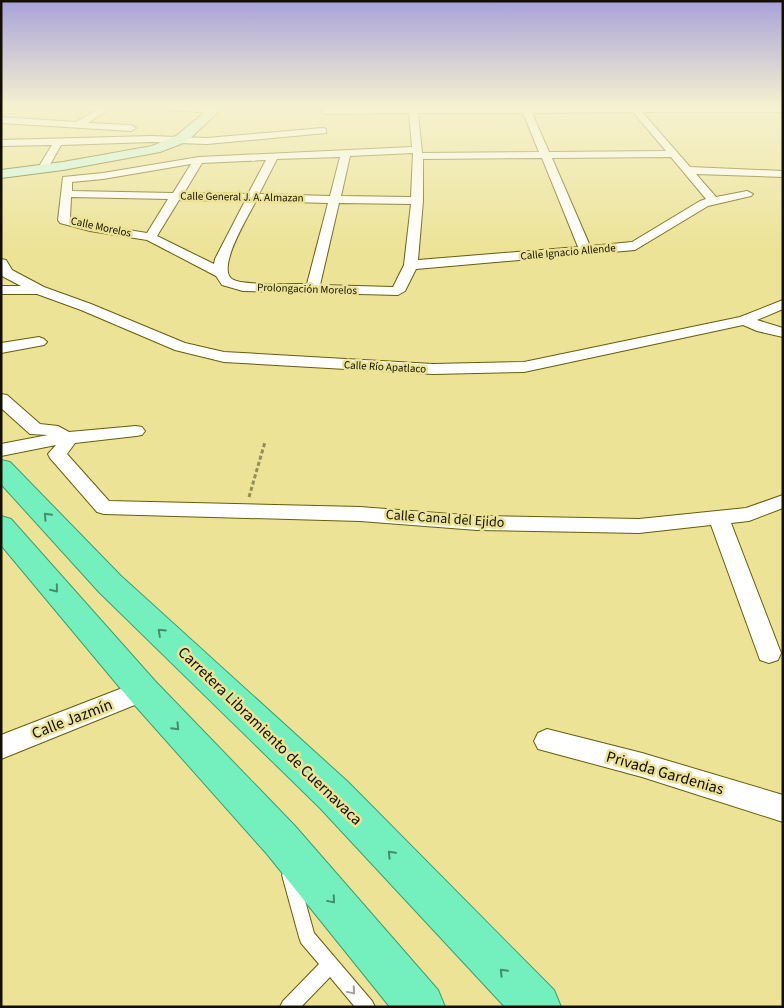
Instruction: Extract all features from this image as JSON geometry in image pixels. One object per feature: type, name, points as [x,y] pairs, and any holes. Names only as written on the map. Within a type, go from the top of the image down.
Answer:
[{"type":"highway","name":"Carretera Libramiento de Cuernavaca","points":[[1,468],[110,584],[334,795],[537,1007]]},
{"type":"highway","points":[[1,526],[143,691],[281,840],[422,1007]]},
{"type":"main road","points":[[1,174],[133,154]]},
{"type":"street","points":[[43,168],[51,154]]},
{"type":"street","points":[[66,194],[67,179],[103,176],[199,160],[273,157],[284,154]]},
{"type":"street","points":[[312,290],[346,154]]},
{"type":"street","points":[[411,265],[417,201],[418,154]]},
{"type":"street","points":[[546,154],[586,251]]},
{"type":"street","points":[[673,154],[713,200]]},
{"type":"street","points":[[221,273],[221,258],[273,157]]},
{"type":"street","points":[[150,237],[199,160]]},
{"type":"street","points":[[687,170],[783,174]]},
{"type":"street","name":"Calle General J. A. Almazan","points":[[66,194],[417,201]]},
{"type":"street","name":"Calle Morelos","points":[[66,194],[64,220],[90,227],[150,237],[221,273]]},
{"type":"street","name":"Calle Ignacio Allende","points":[[411,265],[635,246],[713,200],[747,194]]},
{"type":"street","name":"Calle Río Apatlaco","points":[[1,263],[7,273],[39,290],[86,307],[180,347],[224,357],[433,370],[524,367],[745,320],[783,304]]},
{"type":"street","name":"Prolongación Morelos","points":[[221,273],[228,282],[243,287],[398,291],[411,265]]},
{"type":"street","points":[[1,290],[39,290]]},
{"type":"street","points":[[745,320],[762,328],[783,333]]},
{"type":"street","points":[[1,348],[39,342]]},
{"type":"street","points":[[1,400],[36,430],[48,428],[58,430],[58,440]]},
{"type":"street","points":[[1,450],[58,440],[136,431]]},
{"type":"street","name":"Calle Canal del Ejido","points":[[58,440],[66,445],[57,454],[104,507],[360,514],[478,523],[639,526],[719,519],[749,514],[783,501]]},
{"type":"street","points":[[719,519],[769,653]]},
{"type":"street","name":"Calle Jazmín","points":[[1,747],[143,691]]},
{"type":"street","name":"Privada Gardenias","points":[[547,740],[642,765],[783,809]]},
{"type":"lane","points":[[281,840],[307,937],[366,1007]]},
{"type":"lane","points":[[289,1007],[330,964]]},
{"type":"path","points":[[245,512],[265,442]]}]
